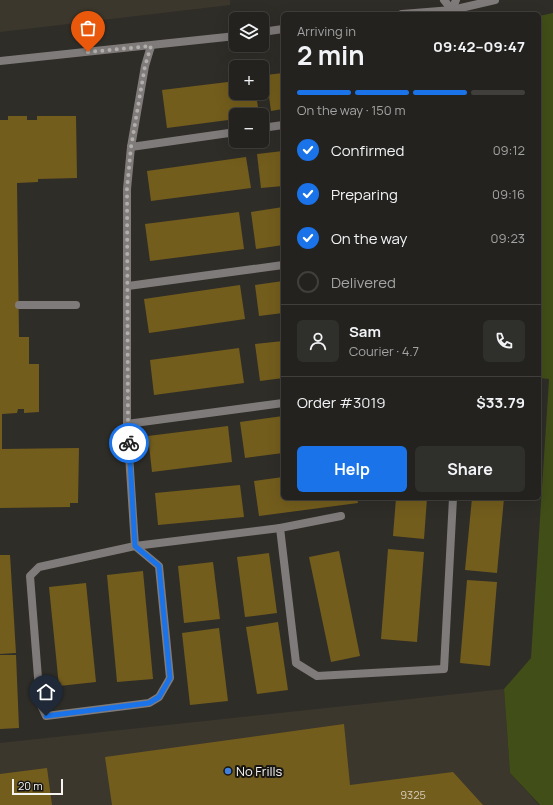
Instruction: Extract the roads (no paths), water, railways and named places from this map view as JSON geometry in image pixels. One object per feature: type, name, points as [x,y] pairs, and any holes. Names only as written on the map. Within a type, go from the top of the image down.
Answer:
[{"type":"street","points":[[444,0],[452,10]]},
{"type":"street","points":[[452,10],[456,0]]},
{"type":"street","points":[[427,12],[452,10],[495,0]]},
{"type":"street","points":[[269,31],[281,29]]},
{"type":"street","points":[[0,61],[229,37]]},
{"type":"street","points":[[151,46],[145,66],[131,147],[127,189],[128,424],[135,546],[159,566],[170,678],[159,697],[149,703],[46,716],[40,703],[30,576],[39,567],[135,546],[280,528],[341,516]]},
{"type":"street","points":[[269,127],[281,124]]},
{"type":"street","points":[[131,147],[229,133]]},
{"type":"street","points":[[128,286],[281,265]]},
{"type":"street","points":[[19,305],[76,305]]},
{"type":"street","points":[[128,424],[281,403]]},
{"type":"street","points":[[280,528],[296,663],[317,676],[444,669],[453,500]]},
{"type":"place","name":"No Frills","points":[[228,771]]}]
